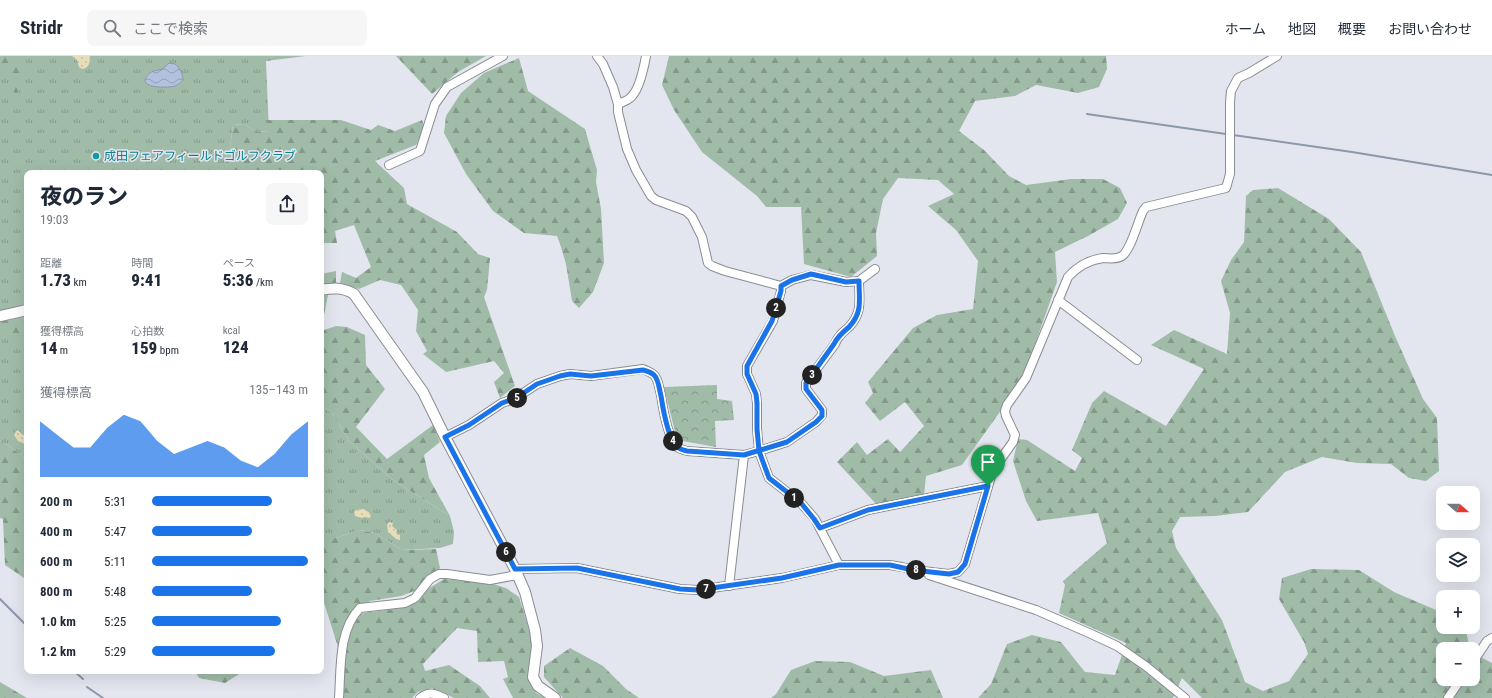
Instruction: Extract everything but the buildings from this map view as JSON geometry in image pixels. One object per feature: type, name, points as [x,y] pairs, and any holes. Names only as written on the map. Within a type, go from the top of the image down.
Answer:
[{"type":"street","points":[[389,165],[420,151],[434,104],[448,87],[503,56]]},
{"type":"street","points":[[598,56],[607,72],[618,104],[618,112],[627,149],[636,170],[653,198],[681,209],[692,217],[702,237],[708,262],[712,266],[781,286],[792,280],[811,274],[846,282],[859,281],[875,269]]},
{"type":"street","points":[[618,104],[630,98],[634,94],[643,70],[646,56]]},
{"type":"street","points":[[913,570],[949,574],[958,572],[965,564],[993,470],[1013,442],[1015,435],[1006,416],[1005,411],[1007,405],[1026,378],[1068,277],[1075,269],[1084,263],[1104,258],[1115,259],[1122,256],[1128,247],[1146,207],[1226,188],[1230,174],[1230,102],[1232,91],[1238,78],[1277,56]]},
{"type":"street","points":[[445,437],[469,425],[502,403],[516,398],[537,384],[560,376],[570,374],[591,376],[643,370],[649,371],[655,376],[664,414],[677,447],[687,451],[744,455],[787,442],[816,422],[822,416],[822,410],[806,389],[806,383],[836,339],[853,322],[858,314],[860,305],[859,281]]},
{"type":"street","points":[[781,286],[781,291],[772,321],[747,366],[747,374],[756,394],[759,451],[769,478],[801,503],[814,519],[839,565]]},
{"type":"street","points":[[324,290],[340,288],[348,290],[359,300],[423,392],[525,592],[535,630],[537,646],[534,676],[538,686],[555,698]]},
{"type":"street","points":[[1058,300],[1137,360]]},
{"type":"street","points":[[0,316],[24,311]]},
{"type":"street","points":[[729,586],[744,455]]},
{"type":"street","points":[[820,528],[868,510],[988,486]]},
{"type":"street","points":[[339,698],[341,652],[348,627],[360,608],[406,603],[415,598],[430,579],[439,574],[490,580],[516,572],[577,568],[680,589],[698,590],[782,578],[839,565],[890,565],[913,570],[1036,610],[1117,646],[1147,667],[1185,698]]},
{"type":"street","points":[[1480,652],[1487,641],[1492,638]]},
{"type":"street","points":[[1448,698],[1456,686]]},
{"type":"street","points":[[420,698],[426,694],[434,693],[444,698]]},
{"type":"green space","name":"成田フェアフィールドゴルフクラブ","points":[[0,56],[273,56],[266,61],[269,132],[254,131],[245,124],[233,125],[230,147],[225,159],[227,170],[24,170],[24,457],[0,440]]},
{"type":"green space","points":[[0,56],[19,56],[21,60],[22,76],[16,96],[11,76],[0,59]]},
{"type":"green space","points":[[273,56],[306,56],[266,61]]},
{"type":"green space","points":[[396,56],[486,56],[458,72],[432,94]]},
{"type":"green space","points":[[669,56],[1106,56],[1107,69],[1099,87],[1078,93],[1036,85],[1015,96],[975,101],[959,131],[984,150],[1009,176],[1026,185],[1071,179],[1103,179],[1120,188],[1127,203],[1118,219],[1055,252],[1057,282],[1022,381],[962,465],[926,476],[924,496],[877,505],[837,462],[857,442],[867,455],[888,439],[900,452],[924,426],[905,402],[880,421],[865,403],[873,393],[868,382],[913,328],[937,315],[973,309],[978,261],[956,230],[928,206],[954,194],[938,180],[898,178],[883,199],[876,233],[877,256],[851,277],[804,264],[801,207],[766,207],[757,196],[702,152],[674,110],[662,85]]},
{"type":"green space","points":[[519,58],[528,91],[585,129],[597,170],[596,182],[601,209],[604,263],[593,292],[579,308],[572,301],[566,264],[557,236],[524,233],[493,211],[466,174],[444,133],[446,116],[461,93],[484,73]]},
{"type":"green space","points":[[267,120],[341,120],[371,130],[378,125],[395,131],[422,120],[425,128],[416,145],[375,161],[404,188],[407,204],[457,232],[478,254],[490,258],[487,290],[484,297],[515,386],[500,398],[494,382],[504,373],[494,361],[446,372],[423,354],[427,351],[416,331],[418,310],[401,285],[380,280],[359,289],[340,283],[342,272],[356,278],[371,267],[354,225],[335,231],[337,243],[324,243],[324,170],[227,170],[225,159],[230,147],[233,125],[245,124],[254,131],[268,132]]},
{"type":"green space","points":[[1278,188],[1329,219],[1361,252],[1395,336],[1423,399],[1437,418],[1439,471],[1426,481],[1409,478],[1391,464],[1357,463],[1322,457],[1285,472],[1248,512],[1215,516],[1180,517],[1172,531],[1176,548],[1222,620],[1245,682],[1263,691],[1289,681],[1308,654],[1304,642],[1279,599],[1282,578],[1311,569],[1359,570],[1394,592],[1436,610],[1436,634],[1467,634],[1468,642],[1436,642],[1436,686],[1480,686],[1480,657],[1492,663],[1492,698],[1202,698],[1182,678],[1173,698],[978,698],[991,684],[1007,644],[1032,635],[1061,642],[1085,672],[1115,675],[1126,643],[1059,613],[1065,585],[1063,581],[1107,543],[1098,513],[1037,521],[1026,501],[1013,461],[1018,439],[1027,440],[1075,471],[1082,458],[1072,450],[1092,403],[1104,391],[1166,426],[1204,369],[1151,345],[1174,330],[1227,354],[1230,313],[1221,281],[1231,260],[1244,242],[1246,196],[1253,190]]},
{"type":"green space","points":[[336,271],[336,283],[324,285],[324,273]]},
{"type":"green space","points":[[328,295],[324,315],[324,296]]},
{"type":"green space","points":[[24,318],[24,335],[1,333],[0,372],[0,322]]},
{"type":"green space","points":[[336,326],[347,327],[365,335],[366,365],[385,389],[356,427],[387,459],[433,425],[440,442],[424,455],[429,478],[450,516],[396,482],[349,441],[332,413],[324,407],[324,330]]},
{"type":"green space","points":[[717,385],[717,399],[732,401],[734,420],[715,421],[716,447],[677,440],[664,387]]},
{"type":"green space","points":[[324,407],[332,413],[349,441],[396,482],[450,516],[454,532],[453,544],[440,548],[402,550],[375,533],[359,530],[336,538],[324,538]]},
{"type":"green space","points":[[0,440],[24,457],[24,578],[5,565],[3,519],[0,518]]},
{"type":"green space","points":[[359,530],[375,533],[402,550],[436,549],[440,568],[417,590],[401,596],[370,601],[357,609],[342,644],[338,647],[324,603],[324,538],[336,538]]},
{"type":"green space","points":[[444,579],[490,583],[506,588],[519,597],[533,642],[531,681],[536,693],[545,698],[513,698],[503,679],[508,677],[504,661],[478,662],[477,631],[457,628],[423,664],[425,671],[449,665],[480,686],[490,698],[454,698],[432,688],[418,692],[412,698],[343,698],[345,651],[351,626],[356,616],[364,613],[402,608],[414,602],[426,590]]},
{"type":"green space","points":[[570,648],[603,666],[626,689],[639,698],[563,698],[544,677],[544,666]]},
{"type":"green space","points":[[815,661],[850,662],[884,676],[931,670],[943,698],[771,698],[776,694],[791,670]]},
{"type":"green space","points":[[197,674],[239,674],[225,683],[199,678]]},
{"type":"green space","points":[[0,682],[27,698],[0,698]]},
{"type":"sand","points":[[72,56],[90,56],[89,65],[82,69],[79,67],[77,60]]},
{"type":"sand","points":[[18,430],[24,435],[24,444],[18,441],[14,435]]},
{"type":"sand","points":[[364,509],[371,514],[370,518],[355,516],[354,512],[356,510]]},
{"type":"sand","points":[[389,522],[393,523],[392,526],[397,530],[396,533],[400,535],[400,540],[396,539],[388,532],[387,525]]},
{"type":"water","points":[[169,63],[175,64],[178,67],[183,80],[175,86],[166,87],[148,85],[145,82],[150,73],[162,69]]},
{"type":"waterway","points":[[1087,114],[1226,134]]},
{"type":"waterway","points":[[1233,135],[1352,152],[1492,175]]},
{"type":"waterway","points":[[0,599],[24,623]]},
{"type":"waterway","points":[[77,674],[83,679]]},
{"type":"waterway","points":[[87,687],[103,698]]},
{"type":"place","name":"成田フェアフィールドゴルフクラブ","points":[[96,156]]},
{"type":"route","points":[[988,486],[868,510],[820,528],[801,503],[769,478],[759,451],[756,394],[747,374],[747,366],[772,321],[781,291],[781,286],[792,280],[811,274],[846,282],[859,281],[860,305],[858,314],[853,322],[836,339],[806,383],[806,389],[822,410],[822,416],[816,422],[787,442],[759,451],[744,455],[681,450],[677,447],[673,440],[664,414],[655,376],[649,371],[643,370],[630,370],[591,376],[570,374],[560,376],[537,384],[516,398],[502,403],[469,425],[445,437],[515,569],[577,568],[680,589],[698,590],[782,578],[839,565],[890,565],[913,570],[949,574],[958,572],[965,564],[988,486]]}]
